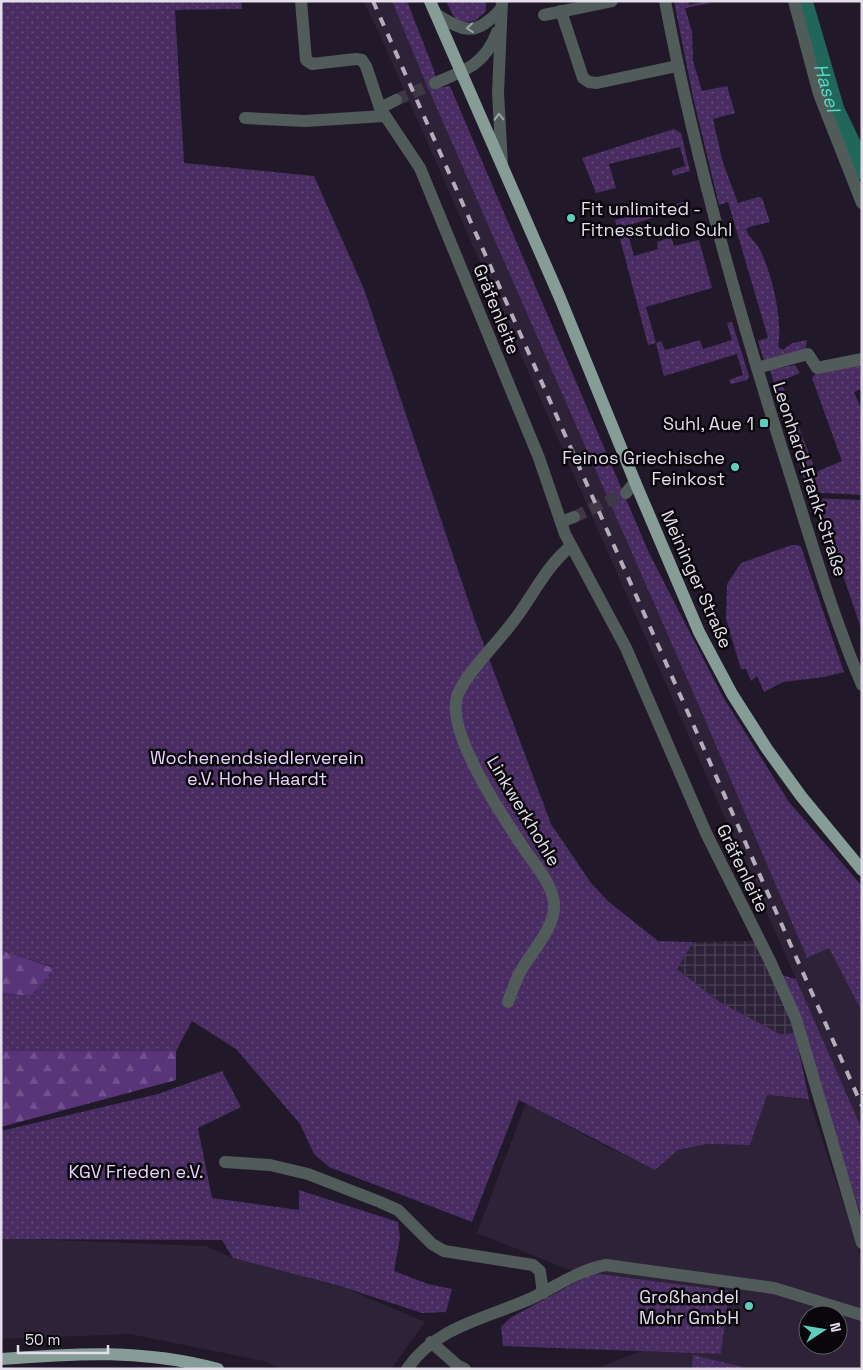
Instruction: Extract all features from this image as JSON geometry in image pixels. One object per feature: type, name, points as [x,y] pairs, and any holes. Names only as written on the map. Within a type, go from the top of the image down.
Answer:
[{"type":"main road","name":"Meininger Straße","points":[[430,1],[560,298],[635,482],[700,632],[732,694],[767,749],[801,796],[862,870]]},
{"type":"main road","points":[[1,1359],[120,1353],[164,1357],[218,1369]]},
{"type":"street","name":"Gräfenleite","points":[[301,1],[306,60],[312,64],[356,58],[362,60],[366,66],[382,112],[420,168],[439,210],[539,458],[571,546],[626,648],[706,833],[770,961],[796,1019],[833,1153],[862,1243]]},
{"type":"street","points":[[544,15],[612,1]]},
{"type":"street","name":"Leonhard-Frank-Straße","points":[[665,1],[677,66],[711,209],[757,368],[829,595],[862,685]]},
{"type":"street","points":[[794,1],[819,94],[862,203]]},
{"type":"street","points":[[436,14],[454,26],[469,30],[488,23],[501,11]]},
{"type":"street","points":[[435,83],[473,66],[488,51],[501,11]]},
{"type":"street","name":"Meininger Straße","points":[[501,11],[498,93],[502,166]]},
{"type":"street","points":[[561,11],[583,78],[589,82],[597,83],[677,66]]},
{"type":"street","points":[[245,118],[305,121],[382,112],[396,100]]},
{"type":"street","name":"Leonhard-Frank-Straße","points":[[757,368],[808,354],[817,368],[862,359]]},
{"type":"street","points":[[626,493],[635,482]]},
{"type":"street","points":[[561,522],[574,517]]},
{"type":"street","name":"Linkwerkhohle","points":[[508,1002],[519,974],[551,921],[554,904],[548,886],[498,809],[478,772],[464,742],[456,704],[463,686],[515,621],[559,555],[571,546]]},
{"type":"street","points":[[225,1162],[270,1165],[308,1174],[380,1202],[398,1210],[432,1244],[444,1252],[535,1266],[540,1271],[543,1293]]},
{"type":"street","points":[[407,1369],[415,1356],[431,1342],[456,1328],[543,1293],[588,1268],[606,1265],[774,1288],[862,1315]]},
{"type":"street","points":[[431,1342],[456,1365],[465,1369]]},
{"type":"shaded area","points":[[363,1],[392,1],[424,79],[699,706],[807,958],[829,947],[862,1012],[862,1129],[380,35]]},
{"type":"shaded area","points":[[755,941],[789,1013],[795,1033],[780,1034],[720,1002],[676,968],[693,942]]},
{"type":"shaded area","points":[[766,1095],[809,1099],[862,1260],[862,1369],[595,1369],[641,1351],[721,1354],[729,1291],[570,1270],[477,1233],[526,1103],[605,1146],[655,1169],[677,1150],[708,1144],[750,1145]]},
{"type":"shaded area","points":[[1,1238],[205,1246],[233,1258],[343,1287],[425,1322],[391,1369],[281,1369],[264,1361],[130,1334],[1,1339]]},
{"type":"green space","name":"Wochenendsiedlerverein e.V. Hohe Haardt","points":[[1,1],[241,1],[242,9],[175,10],[184,163],[314,176],[364,289],[475,621],[551,824],[591,883],[609,902],[658,941],[693,942],[677,969],[720,1002],[780,1034],[795,1033],[809,1099],[767,1095],[750,1145],[708,1144],[678,1150],[655,1170],[519,1100],[472,1222],[329,1167],[314,1154],[300,1124],[236,1049],[192,1021],[176,1051],[1,1051],[1,993],[31,996],[53,967],[1,950]]},
{"type":"green space","points":[[392,1],[407,1],[435,73],[436,88],[450,86],[649,553],[723,697],[789,802],[862,886],[862,1012],[829,948],[807,958],[699,706],[424,79]]},
{"type":"green space","points":[[446,1],[486,1],[486,11],[475,21],[457,23]]},
{"type":"green space","points":[[674,1],[688,1],[689,5],[704,1],[712,3],[685,8],[692,32],[693,61],[702,91],[727,86],[735,113],[713,119],[723,163],[738,203],[759,197],[762,198],[770,222],[746,229],[764,258],[772,283],[778,310],[778,347],[783,350],[792,343],[807,340],[806,348],[802,352],[764,361],[758,341],[768,338],[728,202],[719,205],[693,97]]},
{"type":"green space","points":[[674,129],[681,133],[690,171],[673,176],[672,170],[685,166],[680,147],[609,164],[616,188],[596,193],[582,158]]},
{"type":"green space","points":[[688,201],[691,211],[677,215],[675,211],[626,226],[634,256],[658,249],[657,242],[671,237],[674,246],[699,240],[712,288],[646,307],[656,343],[648,345],[615,220]]},
{"type":"green space","points":[[732,322],[749,376],[747,380],[731,384],[729,380],[743,375],[737,354],[664,376],[656,343],[661,341],[665,350],[700,340],[703,349],[732,340],[727,323]]},
{"type":"green space","points":[[862,363],[862,389],[854,392],[862,411],[862,495],[808,492],[770,370],[795,365],[800,373],[781,381],[816,472],[842,461],[812,378],[816,373]]},
{"type":"green space","points":[[809,498],[862,500],[862,631],[827,528]]},
{"type":"green space","points":[[792,545],[801,547],[844,672],[824,677],[783,682],[764,692],[757,676],[751,681],[746,669],[741,669],[726,619],[727,584],[741,563]]},
{"type":"green space","points":[[1,950],[54,968],[31,996],[1,993]]},
{"type":"green space","points":[[782,975],[796,979],[862,1129],[862,1218]]},
{"type":"green space","points":[[1,1051],[176,1051],[176,1080],[1,1127]]},
{"type":"green space","name":"KGV Frieden e.V.","points":[[222,1071],[241,1107],[198,1128],[212,1198],[299,1210],[299,1190],[398,1222],[400,1238],[394,1271],[428,1284],[452,1289],[446,1312],[422,1313],[340,1286],[233,1258],[222,1240],[1,1239],[1,1131],[158,1094]]},
{"type":"green space","points":[[593,1273],[729,1291],[721,1354],[503,1346],[501,1327],[510,1318]]},
{"type":"green space","points":[[693,1355],[747,1368],[750,1369],[692,1369]]},
{"type":"waterway","name":"Hasel","points":[[802,1],[834,110],[862,169]]},
{"type":"tunnel","points":[[396,100],[435,83]]},
{"type":"tunnel","points":[[574,517],[626,493]]},
{"type":"railway","points":[[373,1],[862,1106]]},
{"type":"place","name":"Fit unlimited - Fitnesstudio Suhl","points":[[571,218]]},
{"type":"place","name":"Suhl, Aue 1","points":[[764,423]]},
{"type":"place","name":"Feinos Griechische Feinkost","points":[[735,467]]},
{"type":"place","name":"Großhandel Mohr GmbH","points":[[749,1306]]}]
